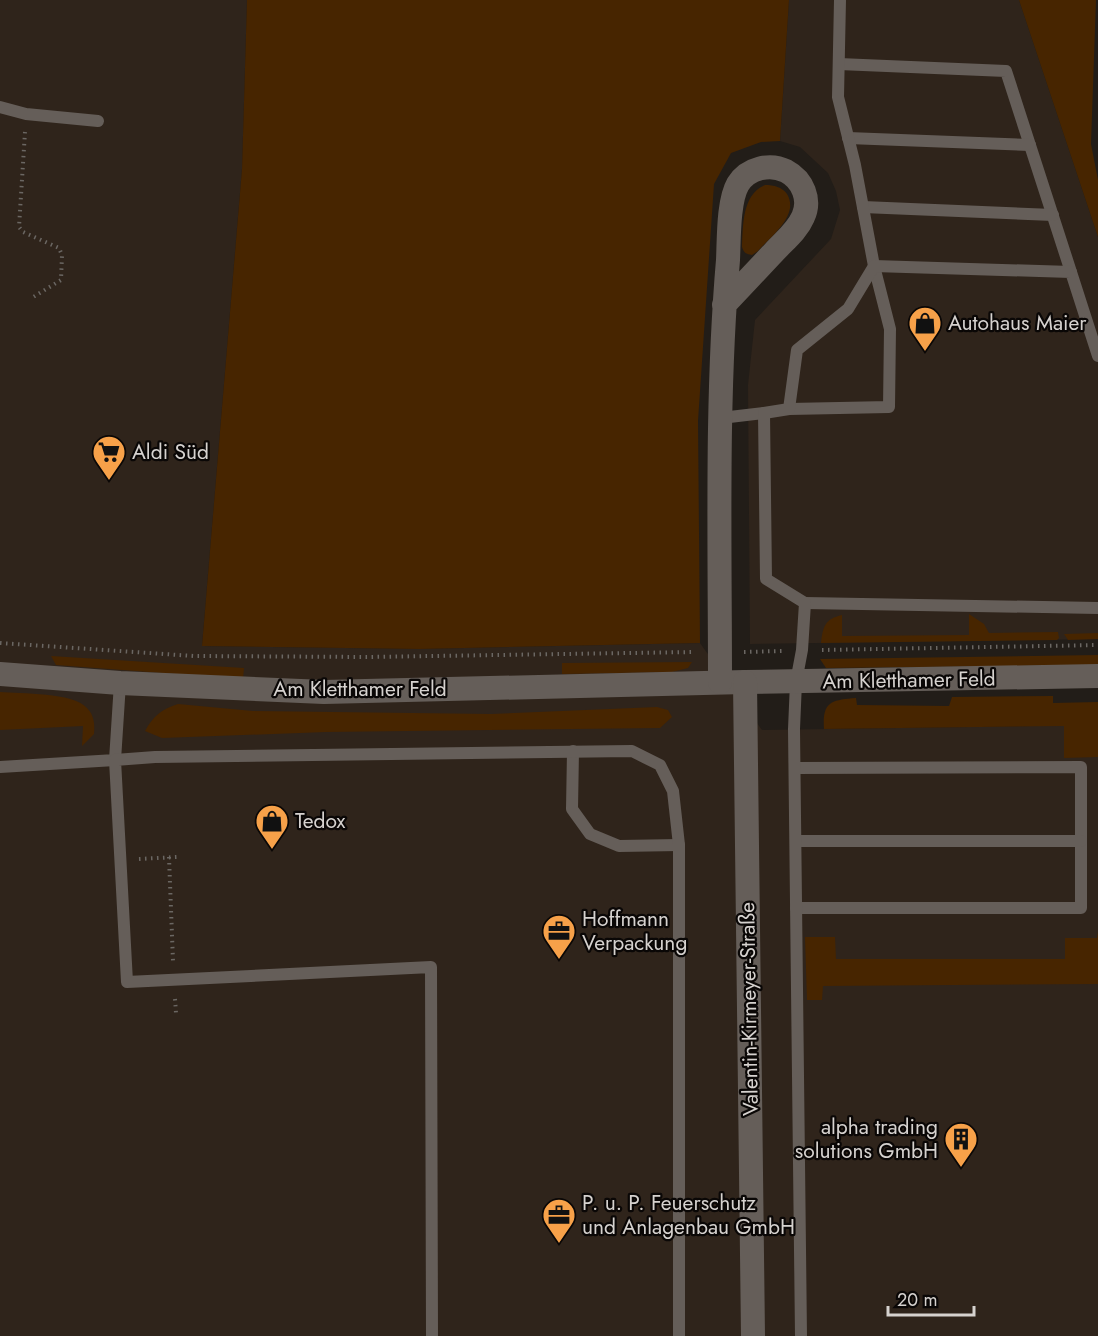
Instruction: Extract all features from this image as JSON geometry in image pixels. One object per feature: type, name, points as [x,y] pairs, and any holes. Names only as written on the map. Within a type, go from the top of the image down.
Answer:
[{"type":"street","points":[[720,682],[724,304],[733,202],[738,183],[753,171],[762,168],[781,169],[797,179],[802,187],[806,206],[804,215],[794,231],[724,304]]},
{"type":"street","name":"Am Kletthamer Feld","points":[[0,674],[120,683],[324,692],[720,682],[1098,676]]},
{"type":"street","name":"Valentin-Kirmeyer-Straße","points":[[745,682],[753,1336]]},
{"type":"lane","points":[[721,418],[789,409],[890,407],[890,329],[874,266],[838,97],[840,0]]},
{"type":"lane","points":[[839,64],[1006,71],[1098,356]]},
{"type":"lane","points":[[0,107],[26,114],[98,121]]},
{"type":"lane","points":[[848,138],[1030,145]]},
{"type":"lane","points":[[862,207],[1053,215]]},
{"type":"lane","points":[[874,266],[1071,272]]},
{"type":"lane","points":[[789,409],[797,350],[848,309],[874,266]]},
{"type":"lane","points":[[764,413],[766,579],[805,603],[1098,608]]},
{"type":"lane","points":[[801,1336],[795,768],[796,682],[802,650],[805,603]]},
{"type":"lane","points":[[120,683],[115,760],[127,982],[431,967],[432,1336]]},
{"type":"lane","points":[[573,751],[572,809],[590,834],[619,846],[679,845]]},
{"type":"lane","points":[[0,767],[155,757],[573,751],[632,751],[660,765],[673,791],[679,845],[679,1336]]},
{"type":"lane","points":[[795,768],[1081,767],[1081,908],[796,908]]},
{"type":"lane","points":[[796,841],[1081,841]]},
{"type":"path","points":[[26,114],[19,227],[23,232],[59,248],[62,255],[61,280],[30,299]]},
{"type":"path","points":[[0,643],[204,656],[367,657],[1098,645]]},
{"type":"path","points":[[169,857],[176,1013]]},
{"type":"path","points":[[120,861],[177,857]]},
{"type":"shaded area","points":[[0,0],[247,0],[242,169],[202,646],[419,649],[700,643],[762,730],[1098,725],[1098,1336],[0,1336]]},
{"type":"shaded area","points":[[247,0],[789,0],[780,141],[761,142],[731,153],[714,184],[698,421],[700,643],[419,649],[202,646],[242,169]]},
{"type":"shaded area","name":"Autohaus Maier","points":[[789,0],[1019,0],[1098,237],[1098,639],[750,644],[748,385],[755,320],[831,239],[840,210],[836,191],[828,173],[800,147],[780,141]]},
{"type":"shaded area","points":[[1019,0],[1096,0],[1091,144],[1098,180],[1098,237]]},
{"type":"shaded area","points":[[765,185],[778,187],[787,194],[790,210],[776,232],[758,251],[750,255],[744,252],[742,247],[745,212],[757,189]]},
{"type":"shaded area","points":[[969,614],[984,624],[989,633],[1058,632],[1059,638],[1057,640],[821,643],[828,621],[842,615],[842,636],[969,635]]},
{"type":"shaded area","points":[[1098,633],[1098,639],[1068,640],[1064,634]]},
{"type":"shaded area","points":[[1098,655],[1098,665],[826,668],[820,659]]},
{"type":"shaded area","points":[[51,656],[244,668],[243,679],[56,665]]},
{"type":"shaded area","points":[[692,662],[688,668],[672,672],[562,674],[562,663]]},
{"type":"shaded area","points":[[0,692],[59,696],[80,703],[93,717],[94,734],[82,746],[83,726],[0,730]]},
{"type":"shaded area","points":[[1053,696],[1053,703],[1098,702],[1098,757],[1064,758],[1064,726],[824,729],[827,707],[841,700],[856,698],[857,705],[949,706],[952,697]]},
{"type":"shaded area","points":[[178,704],[253,711],[491,714],[657,707],[668,710],[672,717],[660,728],[326,732],[162,738],[145,731],[158,714]]},
{"type":"shaded area","points":[[1098,932],[1098,984],[823,986],[822,1000],[807,1000],[805,937],[835,937],[836,959],[1065,959],[1065,938],[1097,938]]},
{"type":"place","name":"Autohaus Maier","points":[[925,352]]},
{"type":"place","name":"Aldi Süd","points":[[109,481]]},
{"type":"place","name":"Tedox","points":[[272,850]]},
{"type":"place","name":"Hoffmann Verpackung","points":[[559,960]]},
{"type":"place","name":"alpha trading solutions GmbH","points":[[961,1168]]},
{"type":"place","name":"P. u. P. Feuerschutz und Anlagenbau GmbH","points":[[559,1244]]}]
